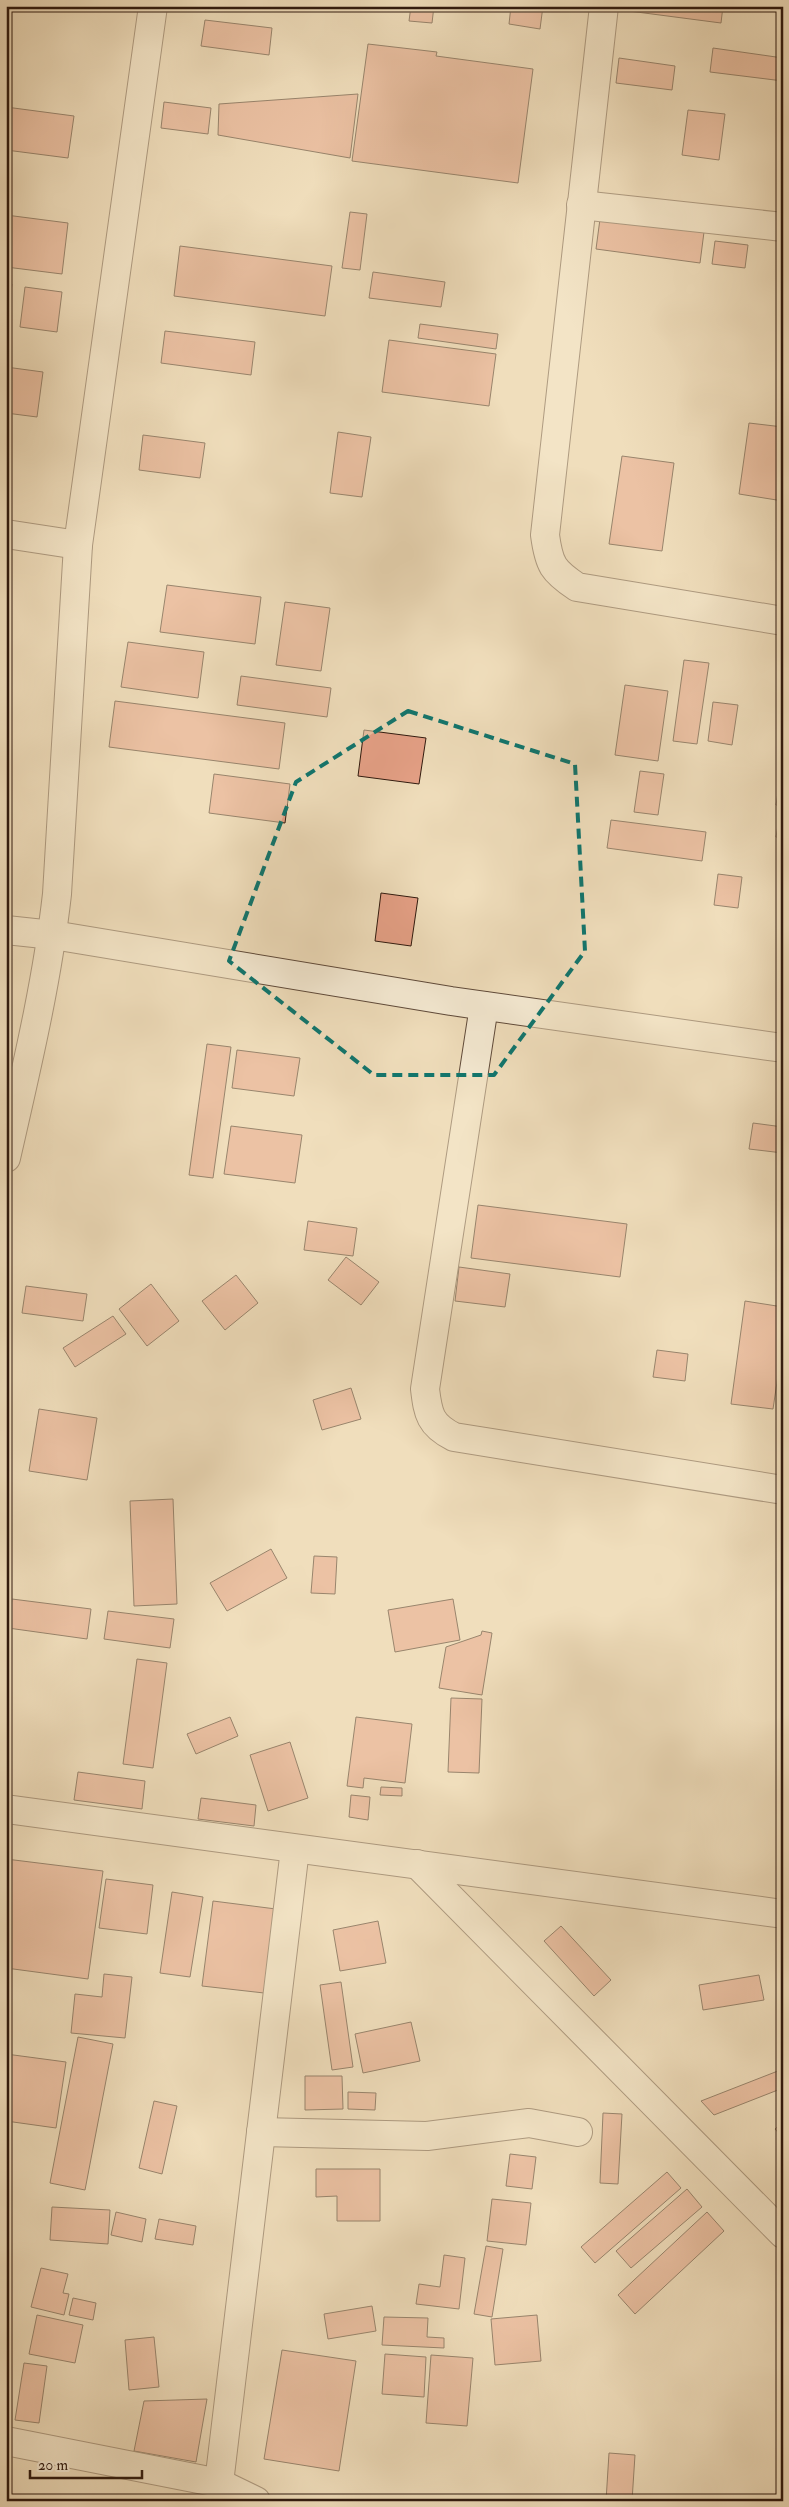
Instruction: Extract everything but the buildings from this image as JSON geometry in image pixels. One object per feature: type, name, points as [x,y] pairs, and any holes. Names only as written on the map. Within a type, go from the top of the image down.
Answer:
[{"type":"street","points":[[6,1158],[46,979],[53,935],[78,545],[153,6]]},
{"type":"street","points":[[604,6],[545,535],[547,553],[556,573],[577,587],[783,621]]},
{"type":"street","points":[[581,205],[783,227]]},
{"type":"street","points":[[6,534],[78,545]]},
{"type":"street","points":[[6,930],[53,935],[484,1006],[783,1048]]},
{"type":"street","points":[[484,1006],[425,1389],[427,1409],[437,1428],[454,1437],[783,1490]]},
{"type":"street","points":[[6,1809],[783,1914]]},
{"type":"street","points":[[219,2483],[295,1849]]},
{"type":"street","points":[[418,1864],[783,2234]]},
{"type":"street","points":[[261,2132],[427,2136],[529,2123],[578,2132]]},
{"type":"street","points":[[6,2441],[219,2483],[256,2501]]},
{"type":"highlighted area","points":[[408,711],[575,764],[585,951],[494,1075],[374,1075],[229,961],[296,782]]}]
